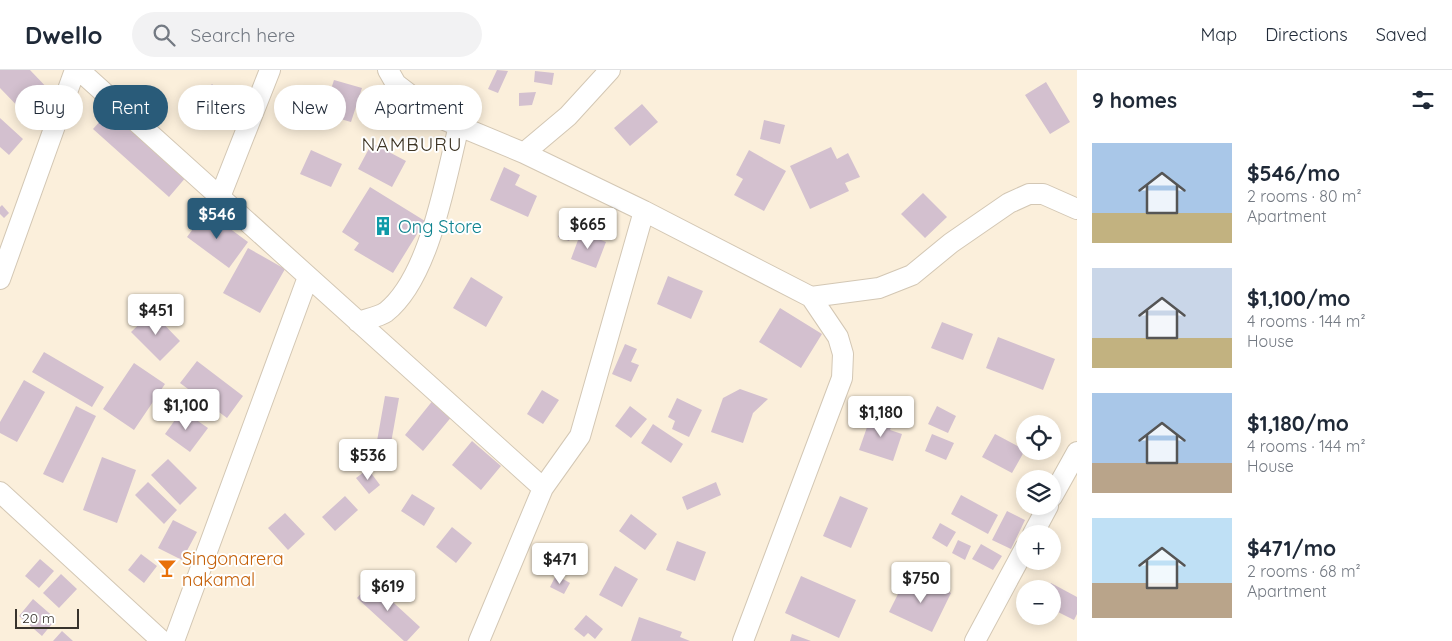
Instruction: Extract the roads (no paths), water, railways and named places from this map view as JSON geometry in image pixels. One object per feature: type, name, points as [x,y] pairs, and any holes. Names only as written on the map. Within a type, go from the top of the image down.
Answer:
[{"type":"street","points":[[0,279],[75,70]]},
{"type":"street","points":[[79,70],[543,488]]},
{"type":"street","points":[[220,197],[270,70]]},
{"type":"street","points":[[388,70],[397,85]]},
{"type":"street","points":[[524,154],[568,116],[610,70]]},
{"type":"street","points":[[358,322],[385,313],[404,294],[428,245],[458,130]]},
{"type":"street","points":[[468,130],[524,154],[644,211],[811,297],[838,337],[844,354],[842,378],[743,641]]},
{"type":"street","points":[[811,297],[879,288],[912,275],[951,243],[1002,208],[1029,194],[1043,194],[1077,208]]},
{"type":"street","points":[[479,641],[543,488],[580,436],[644,211]]},
{"type":"street","points":[[174,641],[308,277]]},
{"type":"street","points":[[1061,481],[1077,452]]},
{"type":"street","points":[[0,492],[162,641]]},
{"type":"street","points":[[975,641],[1016,565]]},
{"type":"place","name":"Ong Store","points":[[383,226]]},
{"type":"place","name":"Singonarera nakamal","points":[[167,568]]},
{"type":"district","name":"NAMBURU","points":[[412,144]]}]
